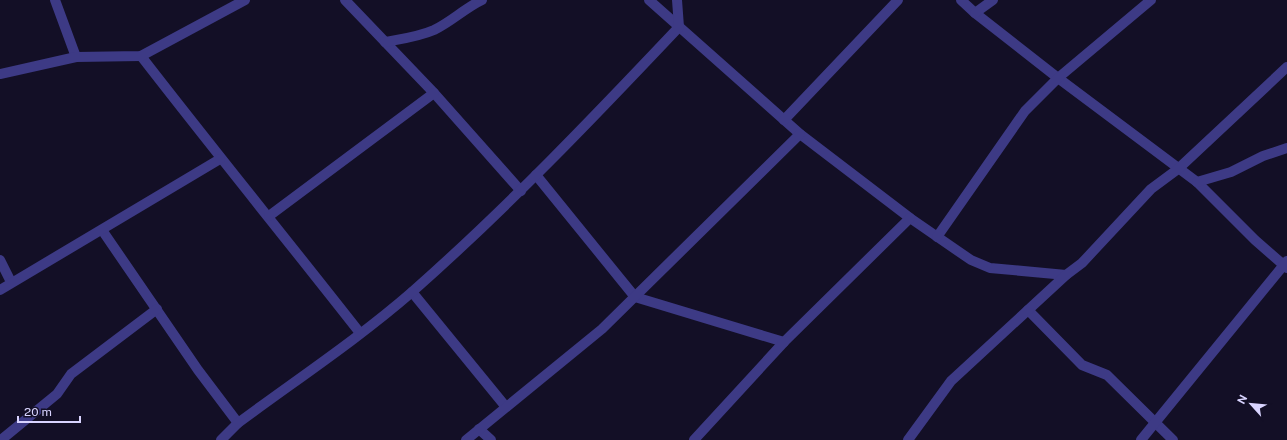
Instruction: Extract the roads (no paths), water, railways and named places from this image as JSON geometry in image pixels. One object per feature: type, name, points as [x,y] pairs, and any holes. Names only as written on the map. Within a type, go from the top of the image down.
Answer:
[{"type":"street","points":[[55,0],[76,57]]},
{"type":"street","points":[[0,74],[76,57],[141,56],[244,0]]},
{"type":"street","points":[[345,0],[434,93],[521,191]]},
{"type":"street","points":[[385,42],[413,37],[434,29],[472,4],[482,0]]},
{"type":"street","points":[[649,0],[800,134],[910,218],[971,260],[990,268],[1066,275]]},
{"type":"street","points":[[221,440],[238,423],[360,333],[412,292],[521,191],[679,27],[677,0]]},
{"type":"street","points":[[784,120],[898,0]]},
{"type":"street","points":[[961,0],[975,13],[1058,78],[1197,182],[1255,240],[1286,264],[1141,440]]},
{"type":"street","points":[[975,13],[993,0]]},
{"type":"street","points":[[937,237],[1025,111],[1058,78],[1151,0]]},
{"type":"street","points":[[141,56],[220,159],[268,216],[360,333]]},
{"type":"street","points":[[908,440],[951,381],[1082,262],[1146,194],[1178,169],[1287,67]]},
{"type":"street","points":[[268,216],[434,93]]},
{"type":"street","points":[[466,440],[602,330],[800,134]]},
{"type":"street","points":[[1197,182],[1231,172],[1263,156],[1287,148]]},
{"type":"street","points":[[0,290],[220,159]]},
{"type":"street","points":[[536,175],[635,297],[784,342]]},
{"type":"street","points":[[694,440],[784,342],[910,218]]},
{"type":"street","points":[[102,230],[198,370],[238,423]]},
{"type":"street","points":[[0,260],[12,282]]},
{"type":"street","points":[[412,292],[506,407]]},
{"type":"street","points":[[1,440],[57,394],[71,374],[157,310]]},
{"type":"street","points":[[1028,310],[1082,364],[1107,375],[1173,440]]},
{"type":"street","points":[[479,429],[491,440]]}]
